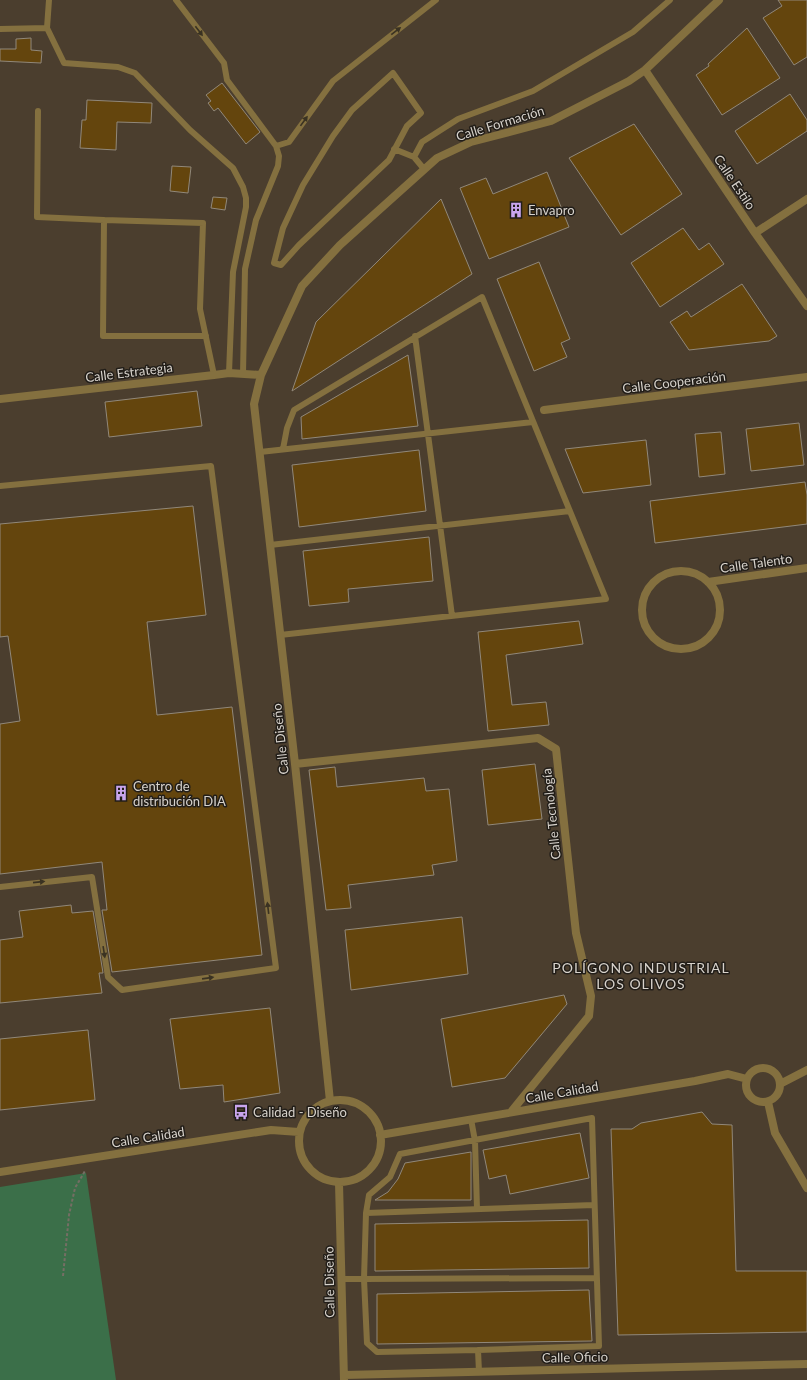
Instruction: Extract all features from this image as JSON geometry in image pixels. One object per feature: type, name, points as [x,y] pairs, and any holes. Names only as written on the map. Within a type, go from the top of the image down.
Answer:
[{"type":"street","name":"Calle Formación","points":[[261,375],[302,286],[340,245],[437,158],[471,142],[551,121],[629,81],[646,70],[719,0]]},
{"type":"street","name":"Calle Estilo","points":[[646,70],[755,233],[807,306]]},
{"type":"street","points":[[755,233],[807,199]]},
{"type":"street","name":"Calle Estrategia","points":[[0,399],[229,373],[261,375]]},
{"type":"street","name":"Calle Diseño","points":[[261,375],[254,404],[295,764],[330,1101]]},
{"type":"street","name":"Calle Cooperación","points":[[544,410],[807,377]]},
{"type":"street","name":"Calle Talento","points":[[708,582],[807,568]]},
{"type":"street","points":[[686,571],[698,575],[708,582],[716,592],[720,603],[720,615],[716,627],[709,637],[700,644],[688,648],[676,649],[664,645],[654,638],[647,629],[642,611],[642,605],[646,593],[653,583],[663,576],[674,572],[686,571]]},
{"type":"street","name":"Calle Tecnología","points":[[295,764],[538,738],[556,749],[576,933],[591,996],[590,1016],[511,1112]]},
{"type":"street","points":[[765,1068],[776,1073],[780,1084],[780,1090],[777,1095],[768,1102],[755,1101],[747,1092],[746,1085],[747,1079],[754,1070],[765,1068]]},
{"type":"street","points":[[780,1084],[807,1070]]},
{"type":"street","name":"Calle Calidad","points":[[380,1134],[695,1081],[728,1074],[747,1079]]},
{"type":"street","points":[[344,1100],[357,1104],[368,1111],[376,1122],[380,1134],[381,1146],[377,1158],[371,1168],[362,1176],[351,1181],[339,1183],[327,1181],[316,1175],[307,1167],[301,1156],[298,1144],[299,1132],[304,1121],[310,1112],[330,1101],[344,1100]]},
{"type":"street","points":[[768,1102],[775,1133],[807,1188]]},
{"type":"street","name":"Calle Calidad","points":[[0,1172],[271,1130],[299,1132]]},
{"type":"street","name":"Calle Diseño","points":[[339,1183],[344,1377]]},
{"type":"street","name":"Calle Oficio","points":[[344,1377],[478,1372],[807,1364]]},
{"type":"lane","points":[[49,0],[48,28],[64,63],[118,67],[135,73],[190,130],[233,168],[243,187],[246,198],[246,208],[233,272],[229,373]]},
{"type":"lane","points":[[176,0],[224,63],[226,80],[276,146],[279,156],[278,166],[256,220],[245,269],[243,374]]},
{"type":"lane","points":[[276,146],[289,142],[333,81],[436,0]]},
{"type":"lane","points":[[414,157],[422,142],[458,118],[533,91],[633,32],[670,0]]},
{"type":"lane","points":[[0,29],[48,28]]},
{"type":"lane","points":[[394,73],[421,113],[407,126],[394,149],[389,160],[299,245],[281,265],[274,263],[283,228],[303,185],[333,136],[352,110],[394,73]]},
{"type":"lane","points":[[38,111],[37,217],[203,224],[200,309],[214,375]]},
{"type":"lane","points":[[394,149],[414,157],[424,169]]},
{"type":"lane","points":[[104,220],[104,336],[206,336]]},
{"type":"lane","points":[[280,635],[606,599],[482,297],[294,410],[287,428],[283,449]]},
{"type":"lane","points":[[415,336],[452,616]]},
{"type":"lane","points":[[260,452],[533,422]]},
{"type":"lane","points":[[0,486],[211,466],[276,968],[122,990],[108,977],[92,877],[0,887]]},
{"type":"lane","points":[[270,545],[570,511]]},
{"type":"lane","points":[[592,1118],[599,1346],[377,1352],[367,1343],[364,1279],[366,1213],[369,1195],[390,1177],[400,1154],[475,1141],[592,1118]]},
{"type":"lane","points":[[471,1119],[475,1141],[477,1209]]},
{"type":"lane","points":[[366,1213],[594,1205]]},
{"type":"lane","points":[[341,1279],[597,1278]]},
{"type":"lane","points":[[478,1350],[478,1372]]},
{"type":"path","points":[[63,1276],[69,1215],[75,1188],[86,1171]]},
{"type":"shaded area","points":[[0,0],[807,0],[807,1380],[0,1380]]},
{"type":"green space","points":[[86,1173],[116,1380],[0,1380],[0,1187]]},
{"type":"building","points":[[778,0],[807,0],[807,57],[794,65],[763,18],[782,6]]},
{"type":"building","points":[[747,28],[780,78],[722,115],[696,75],[709,66],[708,64]]},
{"type":"building","points":[[31,38],[31,50],[42,51],[41,63],[0,61],[0,49],[16,49],[16,39]]},
{"type":"building","points":[[222,83],[260,132],[246,144],[218,108],[214,111],[208,103],[211,101],[206,95]]},
{"type":"building","points":[[790,94],[807,120],[807,131],[757,164],[735,131]]},
{"type":"building","points":[[87,100],[152,103],[151,123],[117,122],[116,150],[80,148],[82,120],[86,120]]},
{"type":"building","points":[[634,124],[682,194],[621,235],[569,158]]},
{"type":"building","points":[[172,166],[191,167],[188,193],[170,191]]},
{"type":"building","name":"Envapro","points":[[547,172],[569,227],[489,259],[460,188],[486,178],[493,194]]},
{"type":"building","points":[[213,197],[227,198],[225,210],[211,208]]},
{"type":"building","points":[[441,199],[472,274],[292,391],[316,322]]},
{"type":"building","points":[[683,228],[699,250],[709,243],[724,264],[660,307],[631,263]]},
{"type":"building","points":[[539,262],[570,339],[561,343],[567,357],[534,371],[497,279]]},
{"type":"building","points":[[742,284],[777,336],[769,341],[689,350],[670,322],[687,311],[691,317]]},
{"type":"building","points":[[408,355],[418,426],[302,439],[301,417]]},
{"type":"building","points":[[197,391],[202,426],[109,437],[105,402]]},
{"type":"building","points":[[799,423],[804,465],[751,471],[746,429]]},
{"type":"building","points":[[721,432],[725,474],[699,477],[695,434]]},
{"type":"building","points":[[646,440],[651,485],[583,493],[565,449]]},
{"type":"building","points":[[419,450],[426,511],[299,527],[292,465]]},
{"type":"building","points":[[805,482],[807,495],[807,524],[655,543],[650,501]]},
{"type":"building","name":"Centro de distribución DIA","points":[[193,506],[206,615],[147,622],[157,715],[232,707],[262,955],[112,972],[102,910],[107,910],[102,862],[0,874],[0,724],[20,721],[8,636],[0,637],[0,524]]},
{"type":"building","points":[[429,537],[433,581],[348,589],[349,602],[309,606],[303,551]]},
{"type":"building","points":[[579,621],[583,644],[506,655],[512,705],[546,702],[549,725],[488,731],[478,632]]},
{"type":"building","points":[[535,764],[542,819],[488,825],[482,770]]},
{"type":"building","points":[[335,767],[337,787],[424,778],[426,791],[449,789],[457,861],[432,865],[434,875],[348,885],[351,908],[326,910],[309,770]]},
{"type":"building","points":[[71,905],[72,913],[93,911],[103,973],[99,973],[102,993],[0,1003],[0,940],[23,937],[19,911]]},
{"type":"building","points":[[462,917],[468,974],[351,990],[345,930]]},
{"type":"building","points":[[564,995],[567,1004],[505,1078],[452,1087],[441,1019]]},
{"type":"building","points":[[270,1008],[280,1093],[224,1102],[223,1085],[180,1089],[170,1019]]},
{"type":"building","points":[[88,1030],[95,1100],[0,1110],[0,1039]]},
{"type":"building","points":[[702,1112],[712,1124],[732,1125],[736,1271],[807,1271],[807,1332],[618,1335],[611,1129],[632,1129],[641,1123]]},
{"type":"building","points":[[580,1133],[589,1178],[510,1194],[506,1175],[489,1179],[483,1150]]},
{"type":"building","points":[[471,1152],[471,1200],[375,1200],[388,1192],[398,1179],[405,1163]]},
{"type":"building","points":[[588,1220],[589,1268],[375,1271],[375,1224]]},
{"type":"building","points":[[589,1290],[592,1341],[377,1344],[377,1294]]},
{"type":"place","name":"Envapro","points":[[516,210]]},
{"type":"place","name":"Centro de distribución DIA","points":[[121,793]]},
{"type":"place","name":"Calidad - Diseño","points":[[241,1112]]},
{"type":"district","name":"POLÍGONO INDUSTRIAL LOS OLIVOS","points":[[641,976]]}]
